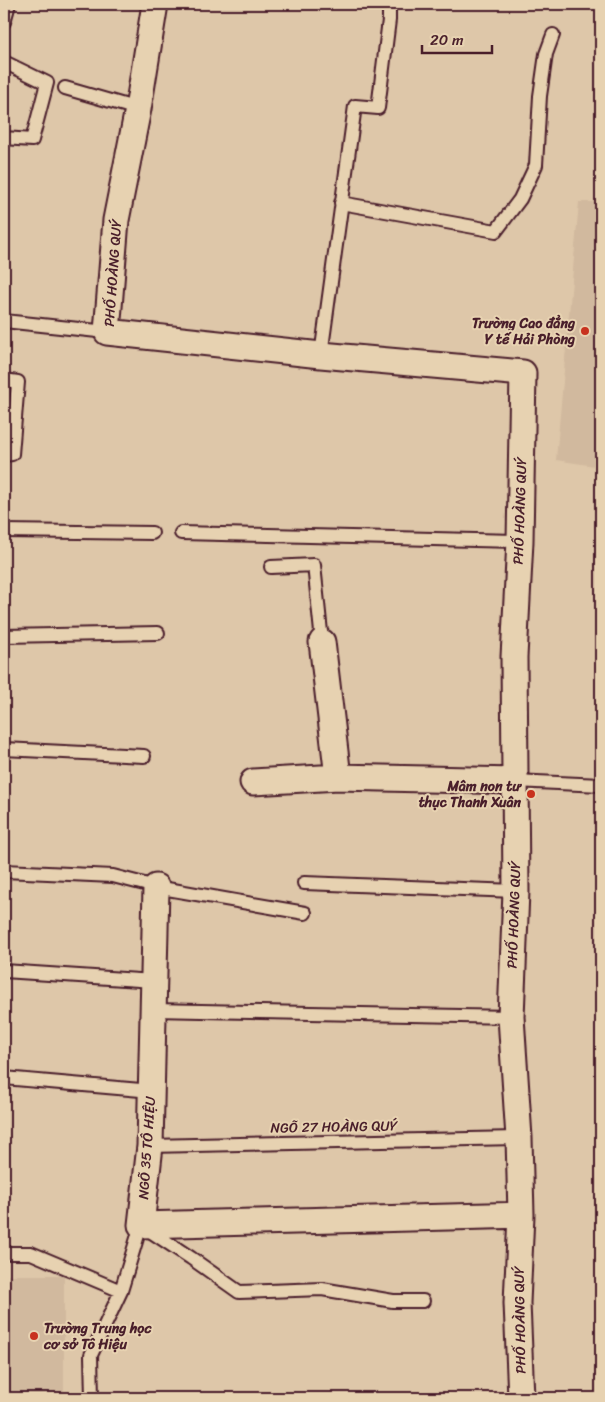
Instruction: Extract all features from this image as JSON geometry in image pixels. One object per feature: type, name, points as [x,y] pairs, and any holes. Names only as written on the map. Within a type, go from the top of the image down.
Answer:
[{"type":"street","name":"PHỐ HOÀNG QUÝ","points":[[155,4],[138,109],[116,220],[107,332],[321,355],[523,373],[520,541],[514,657],[516,891],[511,1017],[521,1216],[517,1303],[521,1398]]},
{"type":"street","points":[[322,642],[338,777]]},
{"type":"street","points":[[253,782],[338,777],[516,781]]},
{"type":"street","name":"NGÕ 35 TÔ HIỆU","points":[[141,1225],[150,1146],[156,887]]},
{"type":"street","points":[[141,1225],[521,1216]]},
{"type":"lane","points":[[4,22],[9,4]]},
{"type":"lane","points":[[321,355],[355,106],[378,108],[390,4]]},
{"type":"lane","points":[[341,203],[496,231],[520,198],[536,165],[540,96],[546,54],[553,35]]},
{"type":"lane","points":[[4,62],[47,83],[32,140],[4,138]]},
{"type":"lane","points":[[65,88],[138,109]]},
{"type":"lane","points":[[4,321],[107,332]]},
{"type":"lane","points":[[4,380],[18,382],[12,454],[4,454]]},
{"type":"lane","points":[[4,531],[152,533]]},
{"type":"lane","points":[[181,533],[520,541]]},
{"type":"lane","points":[[271,567],[314,565],[322,642]]},
{"type":"lane","points":[[4,636],[158,633]]},
{"type":"lane","points":[[4,748],[144,756]]},
{"type":"lane","points":[[516,781],[601,785]]},
{"type":"lane","points":[[4,871],[113,876],[156,887],[305,912]]},
{"type":"lane","points":[[304,883],[516,891]]},
{"type":"lane","points":[[4,971],[154,982]]},
{"type":"lane","points":[[153,1010],[511,1017]]},
{"type":"lane","points":[[4,1078],[152,1091]]},
{"type":"lane","name":"NGÕ 27 HOÀNG QUÝ","points":[[150,1146],[518,1138]]},
{"type":"lane","points":[[141,1225],[239,1292],[322,1289],[393,1301],[423,1301]]},
{"type":"lane","name":"NGÕ 35 TÔ HIỆU","points":[[92,1398],[91,1355],[121,1291],[141,1225]]},
{"type":"lane","points":[[4,1253],[31,1253],[121,1291]]},
{"type":"shaded area","name":"Trường Cao đẳng Y tế Hải Phòng","points":[[579,202],[601,202],[601,467],[556,460]]},
{"type":"shaded area","name":"Trường Trung học cơ sở Tô Hiệu","points":[[4,1275],[64,1275],[64,1398],[4,1398]]},
{"type":"place","name":"Trường Cao đẳng Y tế Hải Phòng","points":[[585,331]]},
{"type":"place","name":"Mâm non tư thục Thanh Xuân","points":[[531,794]]},
{"type":"place","name":"Trường Trung học cơ sở Tô Hiệu","points":[[34,1336]]}]
